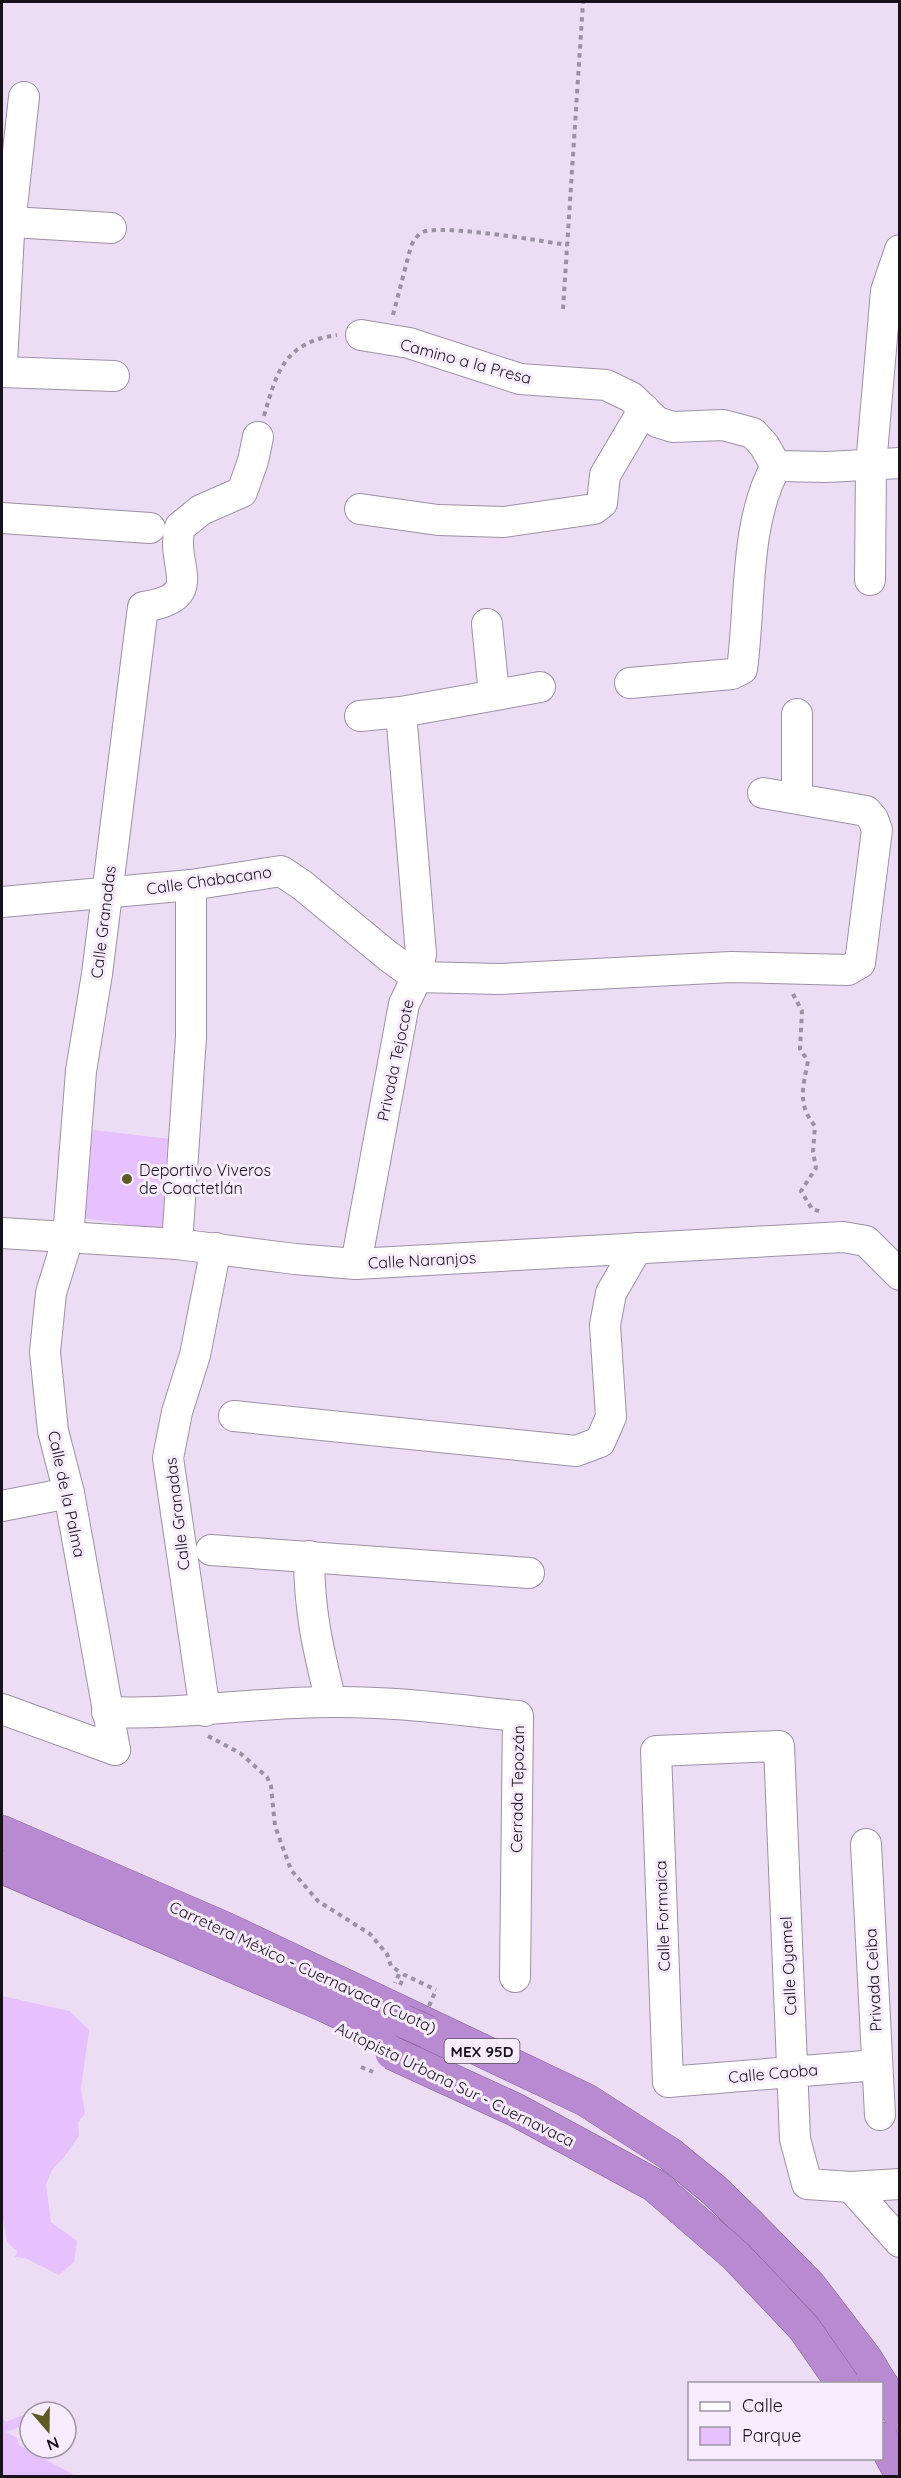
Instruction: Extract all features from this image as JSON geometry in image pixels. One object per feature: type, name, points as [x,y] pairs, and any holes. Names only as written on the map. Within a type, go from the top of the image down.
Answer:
[{"type":"highway","name":"Carretera México - Cuernavaca (Cuota)","points":[[2,1832],[226,1929],[586,2100],[670,2154],[714,2190],[810,2286],[866,2359],[880,2382]]},
{"type":"highway","name":"Autopista Urbana Sur - Cuernavaca","points":[[2,1840],[504,2067],[595,2116],[672,2171],[828,2312],[880,2382]]},
{"type":"highway","name":"Carretera México - Cuernavaca (Cuota)","points":[[2,1866],[315,2001],[552,2111],[668,2186],[740,2255],[842,2382]]},
{"type":"highway","name":"Autopista Urbana Sur - Cuernavaca","points":[[2,1879],[80,1911],[268,1995],[516,2110],[654,2185],[736,2256],[804,2328],[843,2382]]},
{"type":"highway","name":"Carretera México - Cuernavaca (Cuota)","points":[[883,2387],[900,2413]]},
{"type":"highway","points":[[883,2441],[900,2472]]},
{"type":"highway","points":[[883,2449],[897,2476]]},
{"type":"street","points":[[2,363],[9,234],[24,97]]},
{"type":"street","points":[[12,222],[111,228]]},
{"type":"street","points":[[870,580],[885,464],[886,291],[900,250]]},
{"type":"street","name":"Camino a la Presa","points":[[374,337],[410,343],[520,379],[606,385],[632,397],[657,422],[673,426],[723,425],[753,433],[776,466]]},
{"type":"street","points":[[2,372],[114,376]]},
{"type":"street","points":[[360,509],[438,520],[504,522],[594,509],[602,502],[605,475],[613,458],[644,409]]},
{"type":"street","name":"Calle Granadas","points":[[68,1238],[81,1071],[97,974],[143,607],[170,600],[180,589],[183,576],[178,542],[180,527],[201,510],[233,498],[242,492],[253,461],[258,436]]},
{"type":"street","points":[[630,684],[732,674],[742,669],[753,549],[761,505],[776,466],[885,464]]},
{"type":"street","points":[[2,518],[150,528]]},
{"type":"street","points":[[487,624],[494,694]]},
{"type":"street","points":[[360,716],[401,712],[540,687]]},
{"type":"street","name":"Privada Tejocote","points":[[356,1264],[404,1004],[417,976],[421,954],[401,712]]},
{"type":"street","points":[[797,714],[797,798]]},
{"type":"street","points":[[417,976],[500,979],[731,967],[848,970],[860,963],[877,830],[873,819],[866,811],[763,793]]},
{"type":"street","name":"Calle Chabacano","points":[[2,902],[191,885],[280,871],[302,885],[388,956],[417,976]]},
{"type":"street","points":[[177,1244],[191,1037],[191,885]]},
{"type":"street","name":"Calle Naranjos","points":[[2,1233],[177,1244],[295,1259],[356,1264],[843,1237]]},
{"type":"street","points":[[843,1237],[866,1241],[900,1275]]},
{"type":"street","name":"Calle de la Palma","points":[[2,1709],[116,1750],[107,1712],[69,1493],[53,1431],[45,1352],[51,1293],[68,1238]]},
{"type":"street","name":"Calle Granadas","points":[[201,1721],[168,1458],[177,1412],[195,1355],[216,1248]]},
{"type":"street","points":[[234,1416],[576,1451],[600,1442],[611,1417],[605,1325],[611,1293],[637,1248]]},
{"type":"street","points":[[2,1506],[69,1493]]},
{"type":"street","points":[[211,1550],[529,1573]]},
{"type":"street","points":[[309,1556],[309,1596],[313,1628],[331,1702]]},
{"type":"street","name":"Cerrada Tepozán","points":[[107,1712],[155,1713],[201,1721],[331,1702],[425,1707],[518,1716],[515,1977]]},
{"type":"street","name":"Calle Formaica","points":[[669,2082],[656,1751],[779,1746]]},
{"type":"street","name":"Calle Oyamel","points":[[779,1746],[795,2139],[807,2184],[851,2187]]},
{"type":"street","name":"Privada Ceiba","points":[[866,1844],[880,2115]]},
{"type":"street","name":"Calle Caoba","points":[[669,2082],[877,2065]]},
{"type":"street","points":[[851,2187],[900,2184]]},
{"type":"street","points":[[851,2187],[900,2242]]},
{"type":"path","points":[[563,309],[584,2]]},
{"type":"path","points":[[258,436],[274,381],[281,366],[291,355],[326,336],[344,334],[374,337],[411,246],[416,237],[424,231],[451,230],[567,244]]},
{"type":"path","points":[[775,969],[802,1011],[800,1049],[808,1061],[803,1086],[804,1113],[814,1126],[813,1152],[816,1168],[801,1191],[812,1209],[837,1217],[843,1237]]},
{"type":"path","points":[[201,1721],[219,1740],[267,1777],[271,1786],[275,1826],[291,1870],[318,1901],[376,1940],[387,1954],[391,1966],[400,1972],[395,1983]]},
{"type":"path","points":[[400,1985],[405,1975],[436,1990]]},
{"type":"green space","name":"Deportivo Viveros de Coactetlán","points":[[93,1130],[171,1139],[162,1230],[84,1218]]},
{"type":"green space","points":[[2,1996],[69,2011],[89,2030],[81,2089],[85,2114],[78,2122],[79,2136],[52,2170],[46,2184],[51,2222],[77,2241],[74,2262],[59,2275],[25,2258],[15,2257],[17,2251],[7,2242],[2,2214]]},
{"type":"green space","points":[[18,2417],[18,2427],[6,2432],[17,2438],[18,2460],[47,2460],[76,2476],[2,2476],[2,2418],[6,2422]]},
{"type":"place","name":"Deportivo Viveros de Coactetlán","points":[[127,1179]]}]
